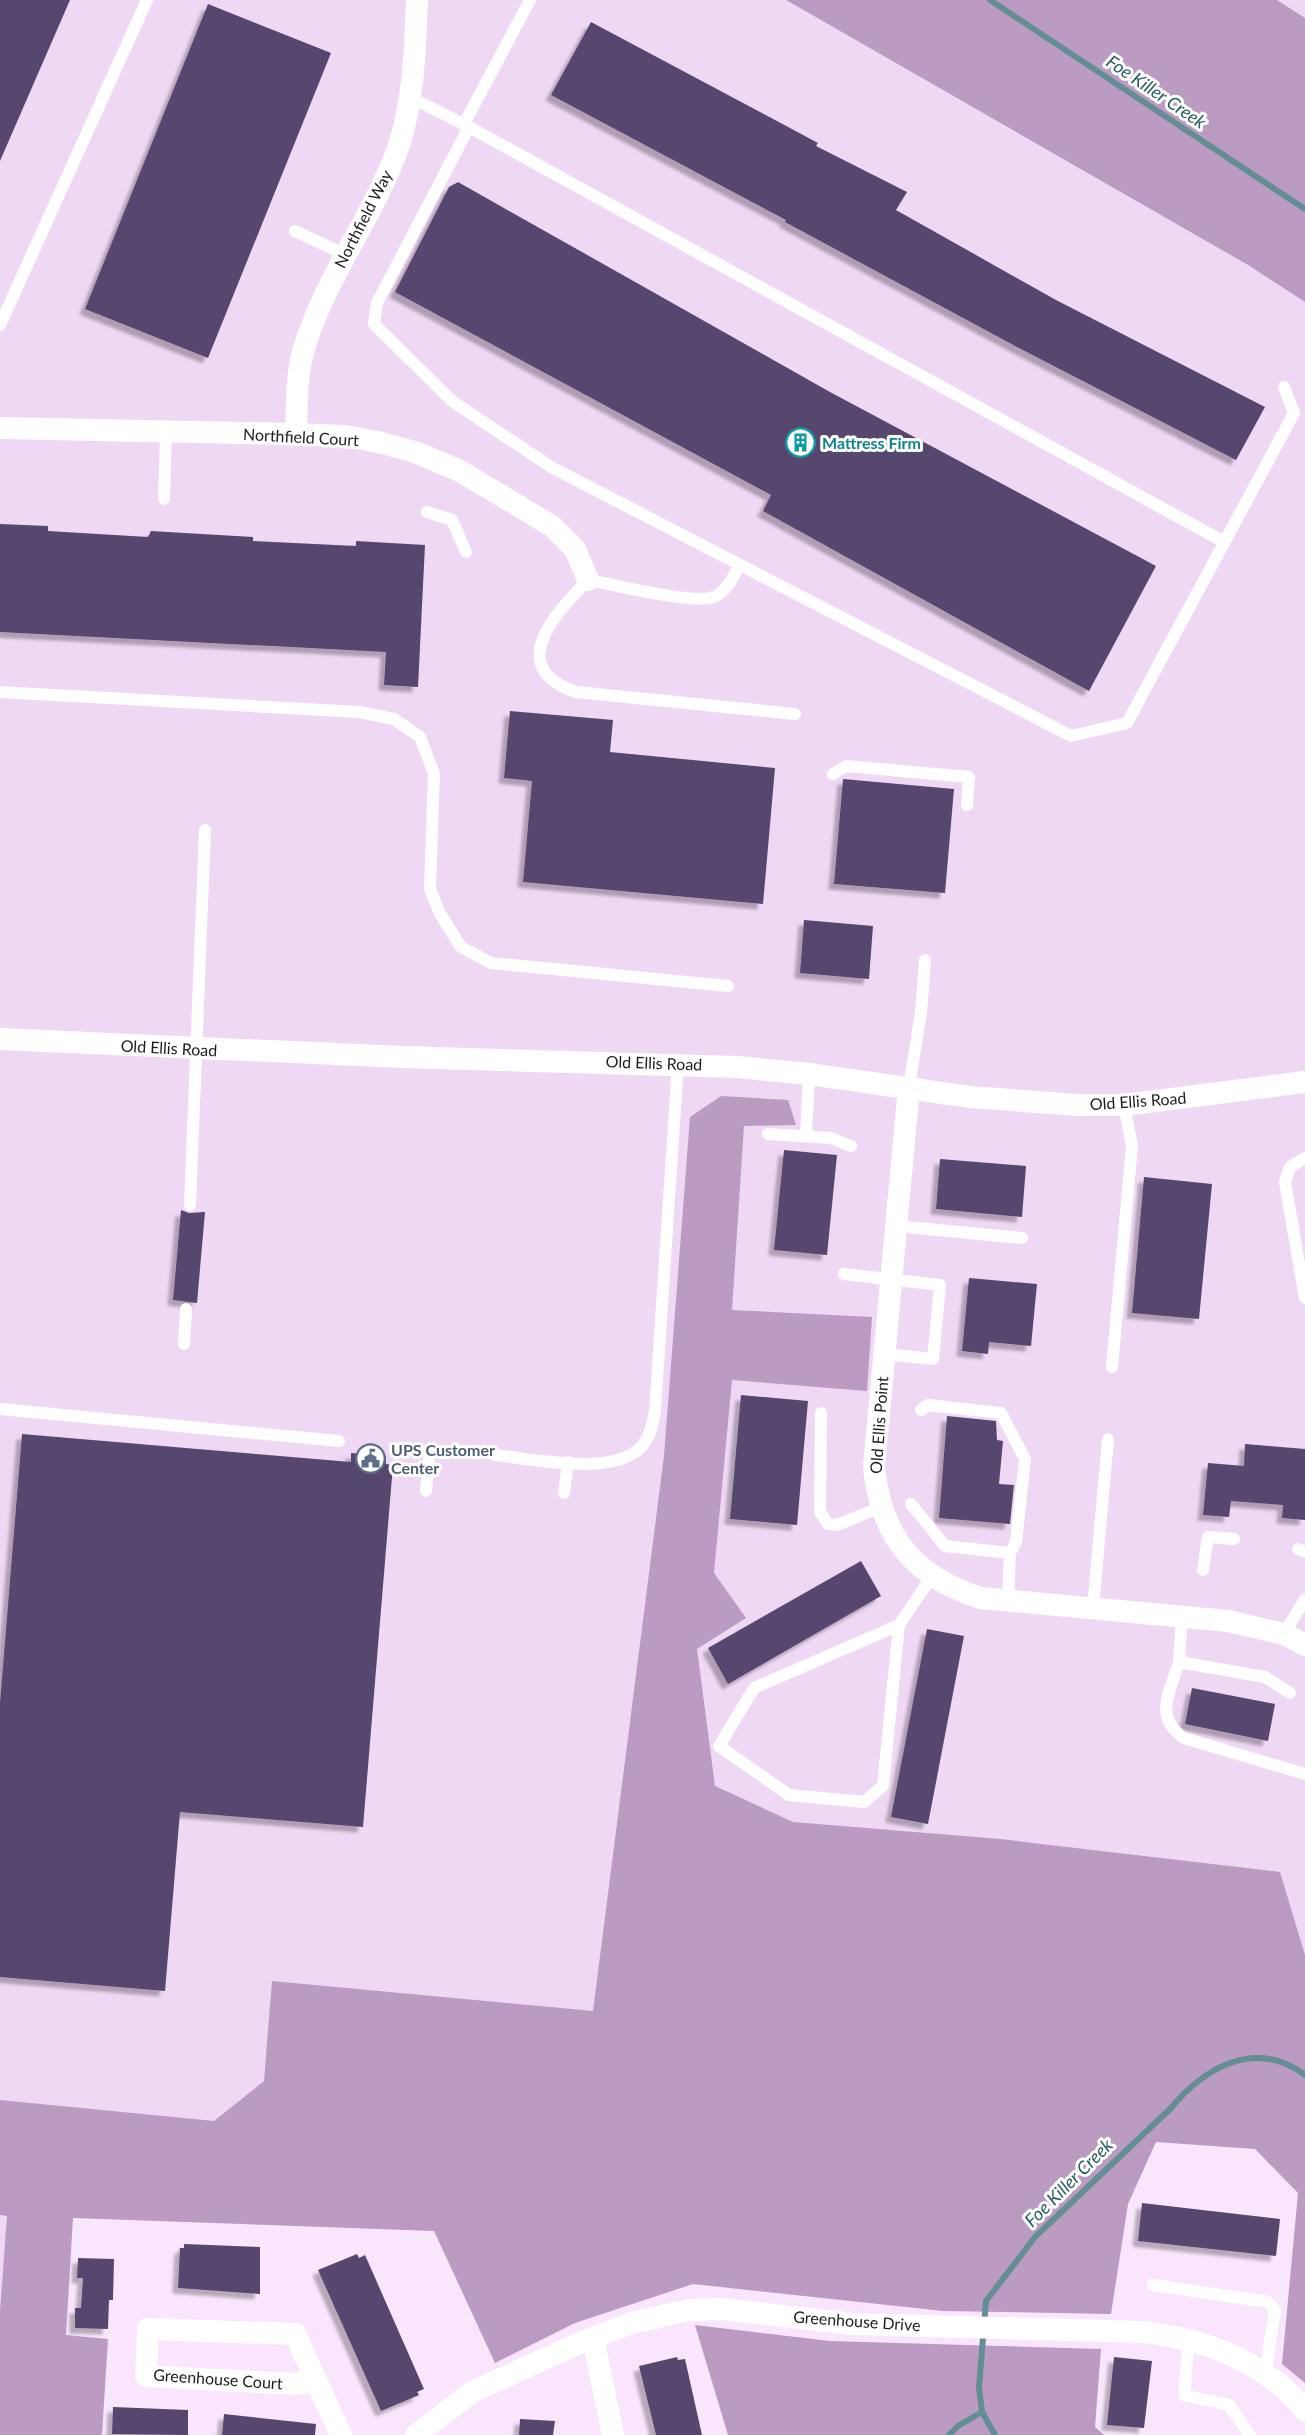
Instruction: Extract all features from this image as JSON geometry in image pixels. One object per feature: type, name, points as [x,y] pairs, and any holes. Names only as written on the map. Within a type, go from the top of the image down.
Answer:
[{"type":"street","name":"Northfield Way","points":[[296,434],[298,380],[303,354],[322,300],[392,162],[406,122],[417,0]]},
{"type":"street","name":"Northfield Court","points":[[0,428],[296,434],[345,436],[378,442],[415,452],[453,467],[552,526],[575,549],[588,580]]},
{"type":"street","name":"Old Ellis Road","points":[[0,1039],[195,1049],[678,1064],[809,1074],[1033,1104],[1124,1105],[1305,1082]]},
{"type":"street","name":"Old Ellis Point","points":[[909,1088],[874,1467],[880,1507],[897,1542],[932,1576],[955,1590],[981,1598],[1228,1621],[1284,1634],[1305,1645]]},
{"type":"street","name":"Greenhouse Drive","points":[[416,2435],[472,2392],[593,2338],[631,2323],[689,2310],[721,2309],[852,2325],[1144,2332],[1189,2339],[1211,2345],[1243,2360],[1265,2375],[1305,2411]]},
{"type":"street","name":"Greenhouse Court","points":[[316,2380],[295,2384],[146,2376],[148,2329],[295,2334],[316,2380],[341,2435]]},
{"type":"street","points":[[593,2338],[613,2435]]},
{"type":"lane","points":[[0,325],[147,0]]},
{"type":"lane","points":[[530,0],[376,303],[374,324],[452,401],[551,467],[1071,736],[1127,723],[1294,413],[1284,387]]},
{"type":"lane","points":[[410,97],[467,125],[1224,542]]},
{"type":"lane","points":[[295,231],[346,255]]},
{"type":"lane","points":[[164,499],[166,432]]},
{"type":"lane","points":[[427,512],[452,520],[466,552]]},
{"type":"lane","points":[[740,565],[728,586],[716,596],[705,600],[687,599],[588,580],[560,609],[543,632],[539,651],[542,664],[549,677],[561,687],[576,692],[795,714]]},
{"type":"lane","points":[[0,692],[359,712],[394,719],[420,737],[434,774],[430,888],[440,912],[461,947],[490,963],[728,986]]},
{"type":"lane","points":[[833,774],[846,766],[969,777],[967,805]]},
{"type":"lane","points":[[190,1205],[205,830]]},
{"type":"lane","points":[[909,1088],[921,1012],[925,960]]},
{"type":"lane","points":[[495,1455],[605,1464],[620,1460],[644,1443],[651,1430],[655,1412],[678,1064]]},
{"type":"lane","points":[[806,1136],[809,1074]]},
{"type":"lane","points":[[1112,1367],[1132,1146],[1124,1105]]},
{"type":"lane","points":[[768,1134],[831,1138],[851,1146]]},
{"type":"lane","points":[[1305,1158],[1290,1167],[1286,1182],[1305,1298]]},
{"type":"lane","points":[[896,1226],[1022,1238]]},
{"type":"lane","points":[[844,1274],[940,1286],[933,1359],[884,1354]]},
{"type":"lane","points":[[184,1344],[186,1309]]},
{"type":"lane","points":[[921,1410],[928,1405],[1001,1413],[1025,1459],[1016,1542],[1010,1553],[1008,1600]]},
{"type":"lane","points":[[0,1409],[339,1441]]},
{"type":"lane","points":[[821,1413],[820,1512],[828,1524],[837,1525],[880,1507]]},
{"type":"lane","points":[[1093,1608],[1108,1439]]},
{"type":"lane","points":[[426,1491],[430,1449]]},
{"type":"lane","points":[[564,1493],[568,1462]]},
{"type":"lane","points":[[911,1504],[945,1546],[1010,1553]]},
{"type":"lane","points":[[1203,1570],[1208,1538],[1234,1539]]},
{"type":"lane","points":[[899,1625],[754,1688],[719,1746],[789,1796],[864,1802],[883,1786],[899,1625],[932,1576]]},
{"type":"lane","points":[[1284,1634],[1305,1599]]},
{"type":"lane","points":[[1182,1617],[1179,1662],[1165,1707],[1166,1720],[1172,1729],[1184,1738],[1305,1774]]},
{"type":"lane","points":[[1179,1662],[1265,1677],[1290,1693]]},
{"type":"lane","points":[[1153,2285],[1268,2302],[1275,2310],[1265,2375]]},
{"type":"lane","points":[[1189,2339],[1184,2396],[1229,2405],[1250,2435]]},
{"type":"shaded area","points":[[0,0],[786,0],[1248,265],[1305,302],[1305,2123],[18,2195],[0,2435]]},
{"type":"shaded area","points":[[786,0],[1277,0],[1305,18],[1305,302],[1248,265]]},
{"type":"shaded area","points":[[1277,0],[1305,0],[1305,18]]},
{"type":"shaded area","points":[[721,1096],[788,1100],[796,1125],[744,1126],[732,1310],[872,1317],[867,1391],[732,1380],[714,1573],[746,1618],[697,1649],[715,1786],[793,1822],[1000,1839],[1280,1872],[1305,1955],[1305,2383],[1282,2364],[1298,2193],[1255,2149],[1156,2142],[1128,2204],[1111,2314],[943,2311],[693,2284],[575,2323],[495,2363],[434,2231],[73,2218],[66,2335],[108,2339],[102,2435],[0,2435],[0,2311],[7,2216],[0,2215],[0,2100],[214,2121],[264,2081],[272,1981],[593,2011],[664,1456],[690,1117]]},
{"type":"shaded area","points":[[695,2325],[830,2341],[1101,2349],[1095,2427],[1104,2435],[728,2435]]},
{"type":"building","points":[[0,0],[70,0],[0,161]]},
{"type":"building","points":[[208,4],[331,53],[208,358],[85,309]]},
{"type":"building","points":[[591,22],[818,143],[816,146],[907,192],[896,210],[1056,300],[1265,407],[1236,460],[1017,347],[785,222],[786,220],[551,95]]},
{"type":"building","name":"Mattress Firm","points":[[458,182],[830,392],[1156,566],[1089,691],[763,511],[771,495],[395,292],[449,187]]},
{"type":"building","points":[[0,524],[48,526],[48,531],[148,537],[151,531],[253,537],[253,541],[356,546],[356,541],[425,545],[418,687],[384,685],[386,652],[0,632]]},
{"type":"building","points":[[510,711],[613,720],[610,752],[775,768],[763,904],[523,882],[532,781],[504,778]]},
{"type":"building","points":[[843,779],[954,789],[945,893],[834,884]]},
{"type":"building","points":[[804,920],[873,926],[869,979],[800,973]]},
{"type":"building","points":[[784,1150],[837,1155],[827,1255],[774,1250]]},
{"type":"building","points":[[940,1159],[1026,1166],[1022,1217],[936,1209]]},
{"type":"building","points":[[1144,1177],[1212,1184],[1199,1319],[1132,1313]]},
{"type":"building","points":[[181,1210],[189,1213],[205,1212],[197,1303],[173,1300]]},
{"type":"building","points":[[969,1278],[1037,1284],[1031,1346],[989,1342],[988,1354],[962,1351]]},
{"type":"building","points":[[741,1395],[808,1401],[797,1525],[730,1519]]},
{"type":"building","points":[[947,1416],[996,1421],[997,1440],[1003,1441],[999,1484],[1014,1485],[1010,1524],[939,1518]]},
{"type":"building","points":[[22,1434],[351,1462],[351,1453],[386,1456],[386,1464],[393,1465],[363,1827],[180,1812],[165,1991],[0,1977],[0,1703]]},
{"type":"building","points":[[1245,1444],[1305,1449],[1305,1520],[1282,1518],[1283,1505],[1231,1501],[1229,1517],[1203,1515],[1208,1463],[1244,1466]]},
{"type":"building","points":[[861,1561],[881,1596],[728,1684],[708,1648]]},
{"type":"building","points":[[927,1629],[964,1636],[928,1824],[891,1817]]},
{"type":"building","points":[[1192,1688],[1275,1704],[1268,1741],[1185,1724]]},
{"type":"building","points":[[1142,2203],[1280,2219],[1276,2256],[1138,2241]]},
{"type":"building","points":[[184,2244],[260,2247],[260,2294],[178,2288],[180,2248],[184,2248]]},
{"type":"building","points":[[357,2254],[359,2258],[365,2255],[424,2389],[417,2392],[419,2395],[381,2411],[318,2270]]},
{"type":"building","points":[[78,2258],[114,2259],[113,2300],[109,2300],[108,2329],[75,2328],[75,2308],[81,2308],[83,2278],[77,2278]]},
{"type":"building","points":[[677,2357],[678,2360],[685,2359],[702,2435],[656,2435],[639,2366]]},
{"type":"building","points":[[1114,2357],[1152,2361],[1144,2428],[1107,2425]]},
{"type":"building","points":[[113,2407],[188,2410],[188,2435],[112,2434]]},
{"type":"building","points":[[224,2414],[316,2424],[315,2435],[222,2435]]},
{"type":"building","points":[[520,2419],[555,2421],[553,2435],[519,2435]]},
{"type":"waterway","name":"Foe Killer Creek","points":[[990,0],[1305,209]]},
{"type":"waterway","name":"Foe Killer Creek","points":[[995,2435],[982,2412],[979,2387],[986,2301],[1035,2237],[1199,2080],[1215,2070],[1232,2062],[1250,2058],[1268,2059],[1287,2064],[1305,2075]]},
{"type":"waterway","points":[[949,2435],[958,2426],[982,2412]]},
{"type":"place","name":"Mattress Firm","points":[[801,443]]},
{"type":"place","name":"UPS Customer Center","points":[[370,1459]]}]
